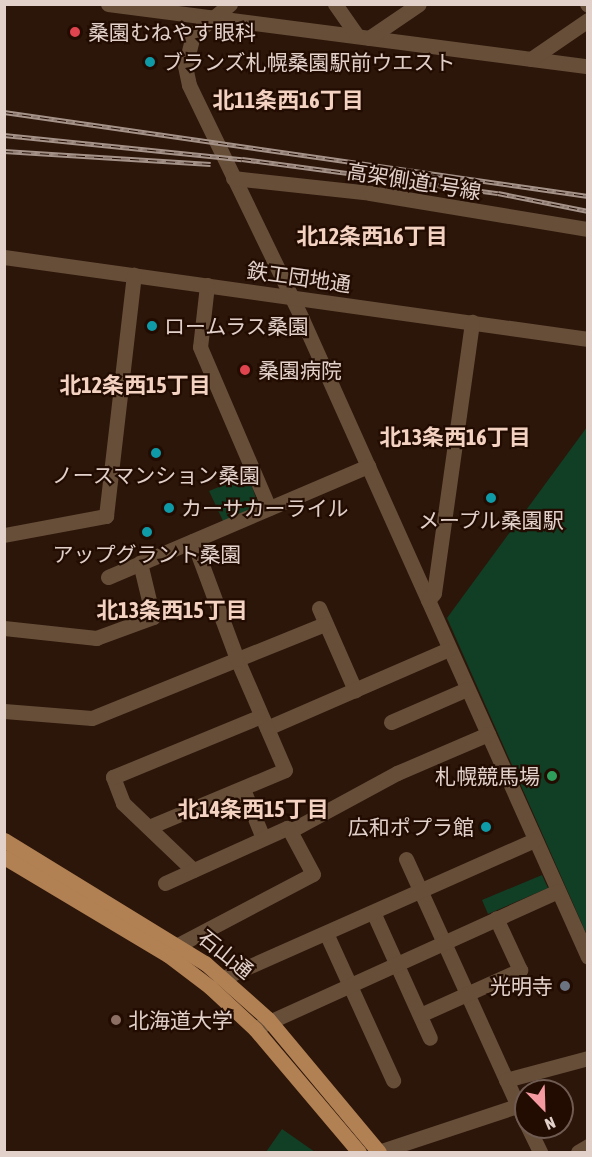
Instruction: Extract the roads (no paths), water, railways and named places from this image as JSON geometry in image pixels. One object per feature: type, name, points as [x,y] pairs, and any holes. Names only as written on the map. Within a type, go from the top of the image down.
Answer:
[{"type":"main road","name":"石山通","points":[[4,840],[180,944],[223,978],[268,1019],[378,1152]]},
{"type":"main road","name":"石山通","points":[[4,857],[168,955],[210,987],[255,1029],[358,1152]]},
{"type":"street","points":[[108,4],[588,66]]},
{"type":"street","points":[[230,4],[210,18],[189,43],[186,76],[368,466],[588,957]]},
{"type":"street","points":[[335,4],[363,37]]},
{"type":"street","points":[[363,37],[419,4]]},
{"type":"street","points":[[531,59],[588,21]]},
{"type":"street","name":"高架側道1号線","points":[[233,178],[382,195],[588,229]]},
{"type":"street","name":"鉄工団地通","points":[[4,257],[588,339]]},
{"type":"street","points":[[4,535],[106,516],[134,275]]},
{"type":"street","points":[[207,285],[200,347],[269,508]]},
{"type":"street","points":[[428,600],[434,593],[472,322]]},
{"type":"street","points":[[108,577],[368,466]]},
{"type":"street","points":[[149,827],[285,770],[237,659],[193,540]]},
{"type":"street","points":[[4,628],[96,638],[153,617],[140,563]]},
{"type":"street","points":[[318,608],[355,690]]},
{"type":"street","points":[[4,711],[92,718],[325,624]]},
{"type":"street","points":[[193,870],[123,803],[113,777],[355,690],[450,649]]},
{"type":"street","points":[[391,722],[467,689]]},
{"type":"street","points":[[290,831],[397,773],[488,734]]},
{"type":"street","points":[[243,789],[263,838]]},
{"type":"street","points":[[165,883],[287,828],[313,874],[180,944]]},
{"type":"street","points":[[223,978],[535,840]]},
{"type":"street","points":[[406,859],[465,995],[514,1099]]},
{"type":"street","points":[[255,1029],[268,1019],[558,891]]},
{"type":"street","points":[[373,912],[394,963],[430,1038]]},
{"type":"street","points":[[420,1015],[520,970],[496,918]]},
{"type":"street","points":[[326,933],[393,1080]]},
{"type":"street","points":[[506,1080],[588,1058]]},
{"type":"street","points":[[378,1152],[514,1107]]},
{"type":"street","points":[[578,1152],[588,1146]]},
{"type":"railway","points":[[4,112],[588,196]]},
{"type":"railway","points":[[4,135],[242,159],[498,193],[588,211]]},
{"type":"railway","points":[[4,151],[211,164]]},
{"type":"place","name":"桑園むねやす眼科","points":[[75,32]]},
{"type":"place","name":"ブランズ札幌桑園駅前ウエスト","points":[[150,62]]},
{"type":"place","name":"ロームラス桑園","points":[[152,326]]},
{"type":"place","name":"桑園病院","points":[[245,370]]},
{"type":"place","name":"ノースマンション桑園","points":[[156,453]]},
{"type":"place","name":"メープル桑園駅","points":[[491,498]]},
{"type":"place","name":"カーサカーライル","points":[[169,508]]},
{"type":"place","name":"アップグラント桑園","points":[[147,532]]},
{"type":"place","name":"札幌競馬場","points":[[552,776]]},
{"type":"place","name":"広和ポプラ館","points":[[486,827]]},
{"type":"place","name":"光明寺","points":[[565,986]]},
{"type":"place","name":"北海道大学","points":[[116,1020]]},
{"type":"district","name":"北11条西16丁目","points":[[288,101]]},
{"type":"district","name":"北12条西16丁目","points":[[372,237]]},
{"type":"district","name":"北12条西15丁目","points":[[135,386]]},
{"type":"district","name":"北13条西16丁目","points":[[455,438]]},
{"type":"district","name":"北13条西15丁目","points":[[172,611]]},
{"type":"district","name":"北14条西15丁目","points":[[253,810]]}]
